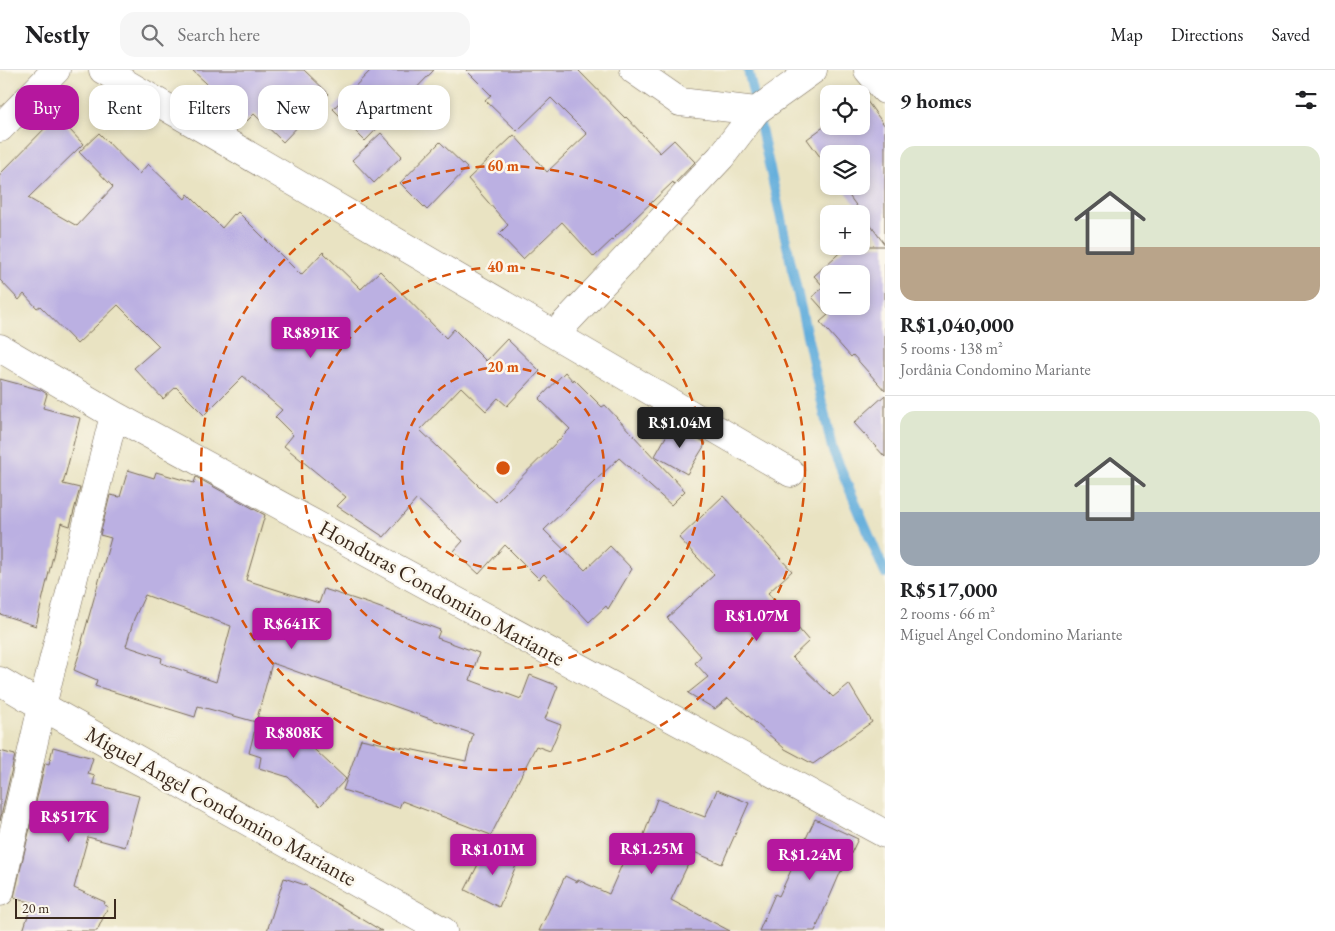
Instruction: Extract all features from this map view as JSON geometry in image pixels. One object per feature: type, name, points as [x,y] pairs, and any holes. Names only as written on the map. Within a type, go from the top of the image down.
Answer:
[{"type":"street","points":[[0,128],[56,70]]},
{"type":"street","points":[[103,70],[791,473]]},
{"type":"street","points":[[634,70],[680,102],[756,111]]},
{"type":"street","points":[[555,334],[721,157],[756,111],[813,70]]},
{"type":"street","points":[[868,70],[885,90]]},
{"type":"street","name":"Honduras Condomino Mariante","points":[[0,348],[114,415],[885,834]]},
{"type":"street","points":[[0,892],[42,706],[114,415]]},
{"type":"street","name":"Miguel Angel Condomino Mariante","points":[[0,681],[443,931]]},
{"type":"building","points":[[192,70],[304,70],[320,85],[258,85],[258,118],[254,114],[248,120],[248,85],[208,85]]},
{"type":"building","points":[[371,70],[434,70],[419,85],[356,85]]},
{"type":"building","points":[[466,70],[580,70],[660,153],[674,140],[695,162],[674,184],[673,182],[594,257],[562,222],[523,259],[499,234],[508,225],[468,179],[514,135],[547,172],[587,134],[551,98],[517,131],[485,100],[491,95]]},
{"type":"building","points":[[338,104],[338,114],[333,109]]},
{"type":"building","points":[[870,105],[885,126],[885,245],[870,224],[870,205],[856,205],[849,195],[870,195],[870,145],[820,145],[820,157],[807,139],[820,130],[820,135],[870,135]]},
{"type":"building","points":[[43,130],[70,130],[83,144],[28,198],[77,226],[113,187],[79,152],[99,133],[139,174],[148,164],[185,199],[188,194],[222,228],[238,212],[301,275],[323,252],[361,289],[380,271],[446,338],[454,329],[486,361],[507,339],[540,371],[507,406],[498,398],[486,411],[461,387],[420,430],[496,502],[570,429],[539,399],[565,372],[602,407],[605,405],[685,491],[671,505],[619,458],[544,530],[585,570],[610,546],[632,569],[608,609],[606,606],[589,622],[544,574],[539,579],[505,545],[479,574],[454,551],[463,541],[417,499],[384,537],[337,506],[346,497],[284,446],[293,435],[275,417],[282,410],[243,376],[204,415],[176,387],[163,399],[134,368],[159,346],[118,305],[77,344],[40,306],[37,308],[24,294],[19,300],[0,280],[0,174]]},
{"type":"building","points":[[271,130],[294,130],[283,142]]},
{"type":"building","points":[[354,130],[376,130],[365,141]]},
{"type":"building","points":[[381,133],[402,156],[374,183],[352,160]]},
{"type":"building","points":[[440,142],[467,168],[427,210],[400,183]]},
{"type":"building","points":[[870,246],[885,246],[885,391],[820,322],[828,315],[870,315],[870,265],[826,265],[837,255],[870,255]]},
{"type":"building","points":[[820,271],[820,283],[814,276]]},
{"type":"building","points":[[820,290],[820,306],[812,297]]},
{"type":"building","points":[[0,379],[41,390],[47,394],[43,408],[80,418],[63,484],[80,488],[70,526],[61,523],[36,626],[0,614]]},
{"type":"building","points":[[885,395],[885,457],[854,423]]},
{"type":"building","points":[[673,424],[706,443],[687,474],[655,456]]},
{"type":"building","points":[[128,470],[154,478],[156,472],[194,483],[196,477],[265,515],[246,580],[319,603],[324,589],[440,630],[437,638],[479,653],[470,680],[521,699],[530,675],[558,686],[545,719],[561,725],[550,751],[536,746],[491,835],[402,801],[399,808],[343,790],[361,739],[466,761],[473,734],[272,663],[256,722],[198,706],[195,717],[95,686],[97,680],[74,670],[111,538],[100,535],[110,495],[120,497]],"holes":[[[145,595],[231,626],[216,682],[161,663],[162,658],[126,646],[134,619]]]},
{"type":"building","points":[[723,496],[792,571],[768,593],[809,641],[792,657],[833,697],[849,684],[872,722],[813,764],[785,749],[728,698],[715,709],[688,693],[708,677],[695,663],[701,656],[667,618],[714,575],[679,538]]},
{"type":"building","points":[[258,717],[304,726],[301,737],[346,779],[320,806],[288,777],[259,768],[261,757],[249,753]]},
{"type":"building","points":[[53,747],[93,758],[88,774],[95,776],[93,784],[139,796],[125,847],[88,837],[74,888],[105,902],[104,905],[108,907],[97,931],[23,931],[32,903],[14,897],[45,763],[49,764]]},
{"type":"building","points":[[0,751],[15,755],[0,821]]},
{"type":"building","points":[[717,790],[749,803],[722,864],[694,852],[671,900],[730,931],[539,931],[565,876],[609,894],[634,837],[642,840],[657,799],[705,817]]},
{"type":"building","points":[[815,819],[858,839],[841,871],[815,931],[759,931],[775,894],[779,896]]},
{"type":"building","points":[[488,845],[519,858],[499,907],[465,890]]},
{"type":"building","points":[[284,878],[305,885],[382,931],[267,931]]},
{"type":"waterway","points":[[748,70],[832,448],[885,573]]}]
